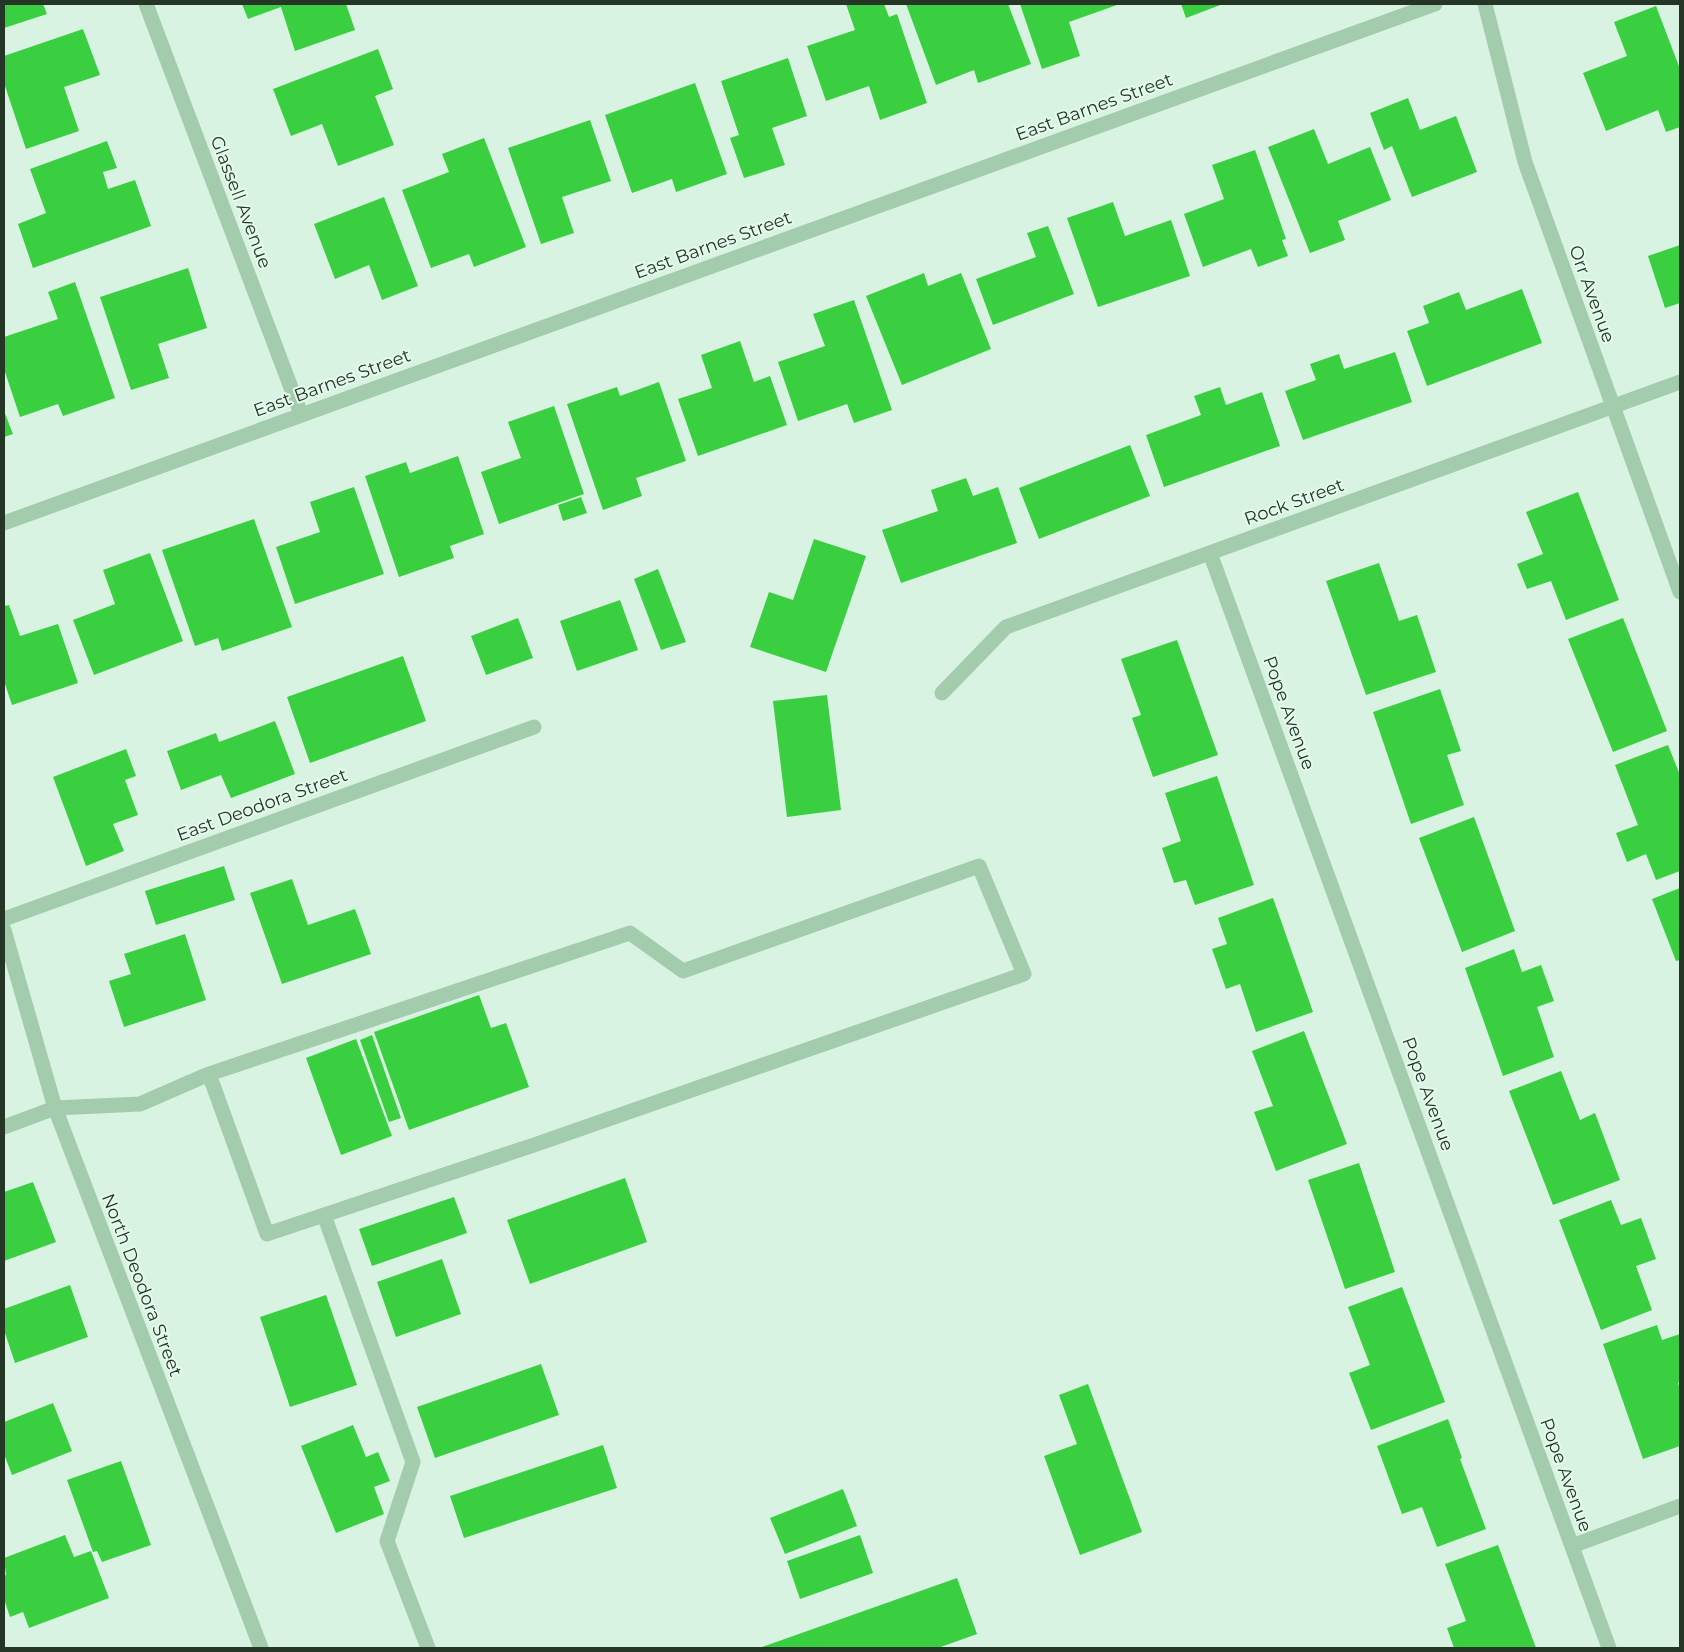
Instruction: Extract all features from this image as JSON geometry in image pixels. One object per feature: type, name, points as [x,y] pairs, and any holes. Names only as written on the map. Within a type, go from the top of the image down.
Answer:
[{"type":"street","name":"Glassell Avenue","points":[[146,4],[302,414]]},
{"type":"street","name":"East Barnes Street","points":[[4,523],[1435,4]]},
{"type":"street","name":"Orr Avenue","points":[[1486,4],[1525,162],[1680,592]]},
{"type":"street","name":"Rock Street","points":[[942,693],[1006,627],[1680,382]]},
{"type":"street","name":"Pope Avenue","points":[[1210,553],[1609,1648]]},
{"type":"street","name":"East Deodora Street","points":[[4,919],[534,727]]},
{"type":"street","points":[[4,1126],[55,1108],[140,1104],[209,1074],[630,933],[683,971],[979,866],[1024,974],[267,1234],[209,1074]]},
{"type":"street","name":"North Deodora Street","points":[[4,930],[55,1108],[261,1648]]},
{"type":"street","points":[[324,1215],[413,1462],[387,1541],[428,1648]]},
{"type":"street","points":[[1572,1546],[1680,1506]]},
{"type":"building","points":[[4,4],[43,4],[47,14],[4,28]]},
{"type":"building","points":[[242,4],[346,4],[355,30],[295,51],[281,7],[248,19]]},
{"type":"building","points":[[846,4],[884,4],[889,17],[897,14],[927,103],[880,120],[869,86],[826,101],[807,46],[855,30]]},
{"type":"building","points":[[906,4],[1008,4],[1031,64],[978,83],[974,70],[936,85]]},
{"type":"building","points":[[1020,4],[1117,5],[1069,22],[1080,56],[1042,69]]},
{"type":"building","points":[[1181,4],[1223,4],[1186,18]]},
{"type":"building","points":[[1656,6],[1680,69],[1680,127],[1666,132],[1658,110],[1606,131],[1583,73],[1627,56],[1614,22]]},
{"type":"building","points":[[83,29],[100,75],[64,87],[79,131],[26,149],[4,83],[4,56]]},
{"type":"building","points":[[378,49],[393,89],[375,96],[394,145],[338,166],[322,124],[291,136],[273,89]]},
{"type":"building","points":[[788,58],[807,116],[772,128],[785,165],[744,178],[730,138],[739,135],[721,81]]},
{"type":"building","points":[[695,83],[727,174],[676,192],[672,179],[632,193],[605,115]]},
{"type":"building","points":[[1408,98],[1420,130],[1456,116],[1477,172],[1412,197],[1392,146],[1384,150],[1370,113]]},
{"type":"building","points":[[590,120],[611,181],[562,197],[574,233],[541,244],[508,148]]},
{"type":"building","points":[[1314,129],[1328,164],[1370,147],[1391,200],[1338,221],[1345,240],[1310,253],[1268,147]]},
{"type":"building","points":[[484,138],[526,247],[474,267],[469,254],[431,268],[402,190],[449,172],[442,154]]},
{"type":"building","points":[[107,141],[117,168],[103,172],[108,189],[135,180],[151,226],[33,268],[18,224],[46,213],[30,169]]},
{"type":"building","points":[[1255,150],[1286,239],[1282,240],[1288,256],[1258,267],[1251,249],[1203,267],[1184,214],[1224,199],[1212,165]]},
{"type":"building","points":[[384,197],[418,286],[382,300],[369,265],[335,279],[314,224]]},
{"type":"building","points":[[1113,202],[1125,236],[1171,220],[1190,276],[1098,307],[1067,218]]},
{"type":"building","points":[[1048,226],[1074,294],[993,325],[976,279],[1036,257],[1027,233]]},
{"type":"building","points":[[1680,245],[1680,303],[1665,308],[1648,256]]},
{"type":"building","points":[[188,268],[207,328],[158,344],[169,378],[131,390],[100,297]]},
{"type":"building","points":[[924,273],[928,286],[961,273],[991,349],[902,385],[866,296]]},
{"type":"building","points":[[75,282],[115,398],[63,416],[58,404],[20,417],[4,369],[4,337],[58,319],[48,292]]},
{"type":"building","points":[[1522,289],[1542,343],[1427,386],[1407,331],[1429,323],[1423,306],[1459,292],[1466,310]]},
{"type":"building","points":[[854,300],[892,410],[854,423],[847,404],[798,421],[778,362],[825,346],[813,314]]},
{"type":"building","points":[[740,341],[754,382],[770,376],[787,425],[698,456],[678,399],[712,388],[701,355]]},
{"type":"building","points":[[1395,352],[1412,402],[1303,440],[1285,391],[1316,380],[1310,364],[1339,354],[1344,369]]},
{"type":"building","points":[[659,382],[686,461],[636,478],[642,496],[603,510],[567,404],[617,387],[620,396]]},
{"type":"building","points":[[1220,387],[1226,405],[1262,392],[1280,446],[1164,487],[1146,435],[1201,415],[1194,396]]},
{"type":"building","points":[[554,406],[584,494],[499,524],[481,472],[521,458],[508,422]]},
{"type":"building","points":[[4,411],[13,434],[4,437]]},
{"type":"building","points":[[1130,445],[1150,496],[1039,539],[1019,488]]},
{"type":"building","points":[[458,456],[484,534],[450,546],[454,558],[399,577],[365,476],[406,462],[410,473]]},
{"type":"building","points":[[966,478],[973,496],[998,487],[1017,543],[901,583],[882,530],[938,511],[931,490]]},
{"type":"building","points":[[354,487],[384,574],[295,604],[276,547],[320,532],[310,502]]},
{"type":"building","points":[[1578,492],[1619,600],[1566,620],[1551,581],[1527,589],[1517,564],[1543,554],[1526,512]]},
{"type":"building","points":[[581,497],[587,513],[563,521],[558,505]]},
{"type":"building","points":[[254,519],[292,627],[222,651],[218,638],[195,646],[162,550]]},
{"type":"building","points":[[814,539],[866,556],[826,672],[750,647],[769,592],[793,600]]},
{"type":"building","points":[[150,553],[183,641],[94,675],[73,620],[115,604],[103,570]]},
{"type":"building","points":[[1379,563],[1399,621],[1417,615],[1436,672],[1366,695],[1326,581]]},
{"type":"building","points":[[658,569],[686,642],[661,650],[634,579]]},
{"type":"building","points":[[620,600],[638,650],[577,671],[560,621]]},
{"type":"building","points":[[9,605],[20,636],[58,624],[78,683],[12,705],[4,681],[4,606]]},
{"type":"building","points":[[518,618],[533,658],[486,675],[471,636]]},
{"type":"building","points":[[1623,618],[1667,731],[1613,752],[1568,639]]},
{"type":"building","points":[[1177,640],[1218,755],[1153,777],[1132,718],[1141,715],[1121,659]]},
{"type":"building","points":[[403,656],[426,721],[310,763],[287,697]]},
{"type":"building","points":[[1440,689],[1461,751],[1447,755],[1464,805],[1411,824],[1373,712]]},
{"type":"building","points":[[827,695],[841,810],[787,817],[773,701]]},
{"type":"building","points":[[275,721],[295,774],[231,798],[221,775],[181,790],[167,751],[216,733],[219,742]]},
{"type":"building","points":[[1668,745],[1680,775],[1680,871],[1656,880],[1646,854],[1627,862],[1616,833],[1638,825],[1615,765]]},
{"type":"building","points":[[126,749],[136,776],[125,780],[138,815],[113,824],[124,851],[86,866],[53,777]]},
{"type":"building","points":[[1217,776],[1254,885],[1195,905],[1186,880],[1174,883],[1162,848],[1181,841],[1165,793]]},
{"type":"building","points":[[1474,817],[1515,931],[1462,952],[1419,838]]},
{"type":"building","points":[[224,866],[235,900],[156,925],[145,891]]},
{"type":"building","points":[[292,879],[308,925],[355,909],[371,954],[282,984],[250,893]]},
{"type":"building","points":[[1680,888],[1680,960],[1676,961],[1652,899]]},
{"type":"building","points":[[1273,898],[1313,1012],[1256,1032],[1240,984],[1226,989],[1212,949],[1227,944],[1218,918]]},
{"type":"building","points":[[185,934],[206,1000],[124,1027],[109,981],[131,974],[124,954]]},
{"type":"building","points":[[1514,949],[1522,972],[1541,965],[1554,1001],[1537,1007],[1554,1057],[1503,1076],[1465,968]]},
{"type":"building","points":[[479,995],[491,1028],[506,1023],[529,1087],[409,1130],[374,1032]]},
{"type":"building","points":[[1304,1031],[1347,1144],[1276,1171],[1254,1112],[1273,1106],[1252,1051]]},
{"type":"building","points":[[372,1035],[401,1118],[389,1122],[360,1040]]},
{"type":"building","points":[[356,1039],[392,1136],[341,1155],[306,1058]]},
{"type":"building","points":[[1561,1071],[1580,1120],[1595,1113],[1620,1180],[1553,1205],[1509,1091]]},
{"type":"building","points":[[1359,1163],[1395,1272],[1345,1289],[1308,1180]]},
{"type":"building","points":[[625,1178],[647,1242],[530,1284],[507,1220]]},
{"type":"building","points":[[33,1182],[56,1242],[4,1261],[4,1192]]},
{"type":"building","points":[[454,1197],[467,1233],[372,1266],[359,1229]]},
{"type":"building","points":[[1611,1200],[1621,1225],[1641,1218],[1656,1259],[1636,1266],[1652,1310],[1601,1330],[1559,1220]]},
{"type":"building","points":[[442,1259],[461,1314],[396,1337],[377,1282]]},
{"type":"building","points":[[70,1285],[88,1337],[15,1363],[4,1330],[4,1309]]},
{"type":"building","points":[[1402,1287],[1445,1402],[1371,1430],[1349,1373],[1370,1365],[1348,1307]]},
{"type":"building","points":[[326,1295],[357,1385],[290,1407],[260,1317]]},
{"type":"building","points":[[1657,1325],[1662,1340],[1680,1334],[1680,1382],[1678,1383],[1680,1390],[1680,1446],[1643,1459],[1603,1344]]},
{"type":"building","points":[[541,1364],[559,1415],[435,1458],[417,1407]]},
{"type":"building","points":[[1088,1384],[1142,1532],[1080,1555],[1044,1456],[1077,1444],[1059,1395]]},
{"type":"building","points":[[53,1403],[72,1451],[12,1475],[4,1454],[4,1422]]},
{"type":"building","points":[[1448,1419],[1462,1458],[1460,1459],[1486,1529],[1437,1547],[1422,1507],[1402,1514],[1377,1446]]},
{"type":"building","points":[[353,1425],[366,1457],[378,1452],[390,1481],[374,1487],[384,1514],[336,1533],[301,1446]]},
{"type":"building","points":[[603,1445],[617,1488],[464,1538],[450,1496]]},
{"type":"building","points":[[121,1461],[151,1545],[102,1562],[97,1551],[93,1552],[67,1480]]},
{"type":"building","points":[[843,1489],[857,1526],[785,1554],[770,1518]]},
{"type":"building","points":[[65,1535],[74,1557],[91,1551],[109,1598],[29,1628],[23,1612],[10,1617],[4,1599],[4,1576],[6,1575],[4,1558]]},
{"type":"building","points":[[860,1535],[873,1573],[800,1599],[787,1561]]},
{"type":"building","points":[[1498,1545],[1536,1648],[1454,1648],[1447,1628],[1466,1621],[1445,1564]]},
{"type":"building","points":[[957,1578],[977,1634],[938,1648],[759,1648]]}]
